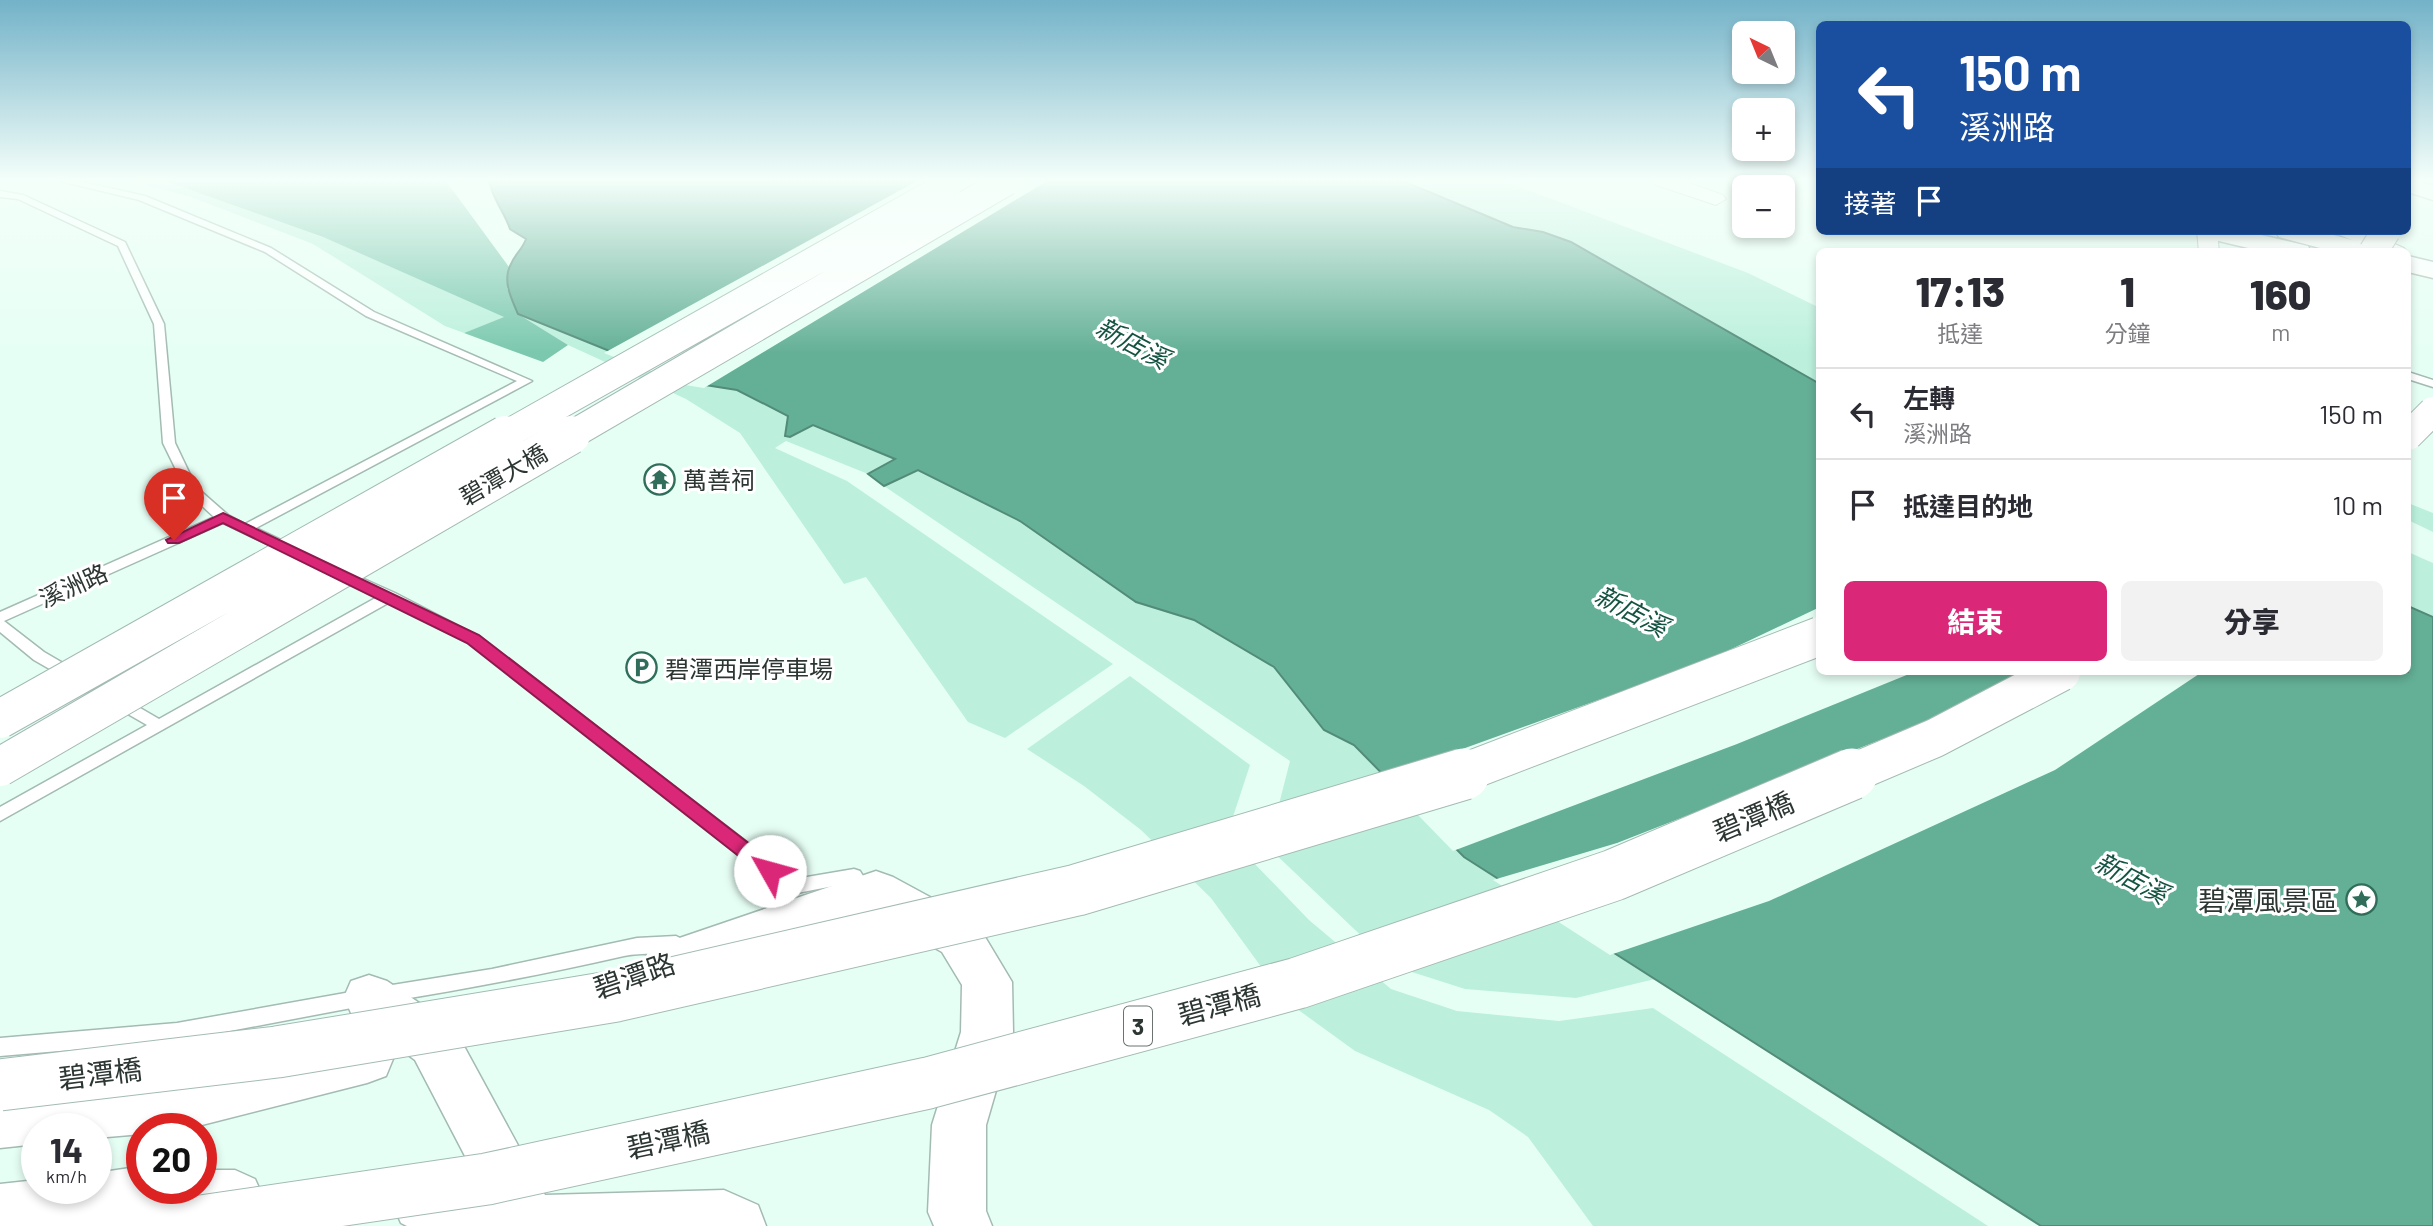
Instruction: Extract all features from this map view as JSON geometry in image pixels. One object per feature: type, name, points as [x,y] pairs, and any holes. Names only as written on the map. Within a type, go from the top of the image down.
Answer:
[{"type":"main road","name":"碧潭大橋","points":[[0,719],[853,238]]},
{"type":"main road","name":"碧潭大橋","points":[[0,767],[909,238]]},
{"type":"main road","points":[[2240,238],[2281,248]]},
{"type":"main road","points":[[2314,238],[2350,248]]},
{"type":"main road","points":[[2411,265],[2433,269]]},
{"type":"main road","points":[[2411,281],[2433,287]]},
{"type":"main road","points":[[2411,433],[2433,411]]},
{"type":"main road","name":"碧潭橋","points":[[0,1085],[277,1052],[616,996],[1077,890],[1479,769],[1816,638]]},
{"type":"main road","name":"碧潭橋","points":[[167,1226],[500,1176],[928,1083],[1298,983],[1614,875],[1935,738],[2055,675]]},
{"type":"main road","name":"碧潭路","points":[[0,1122],[182,1104],[434,1042],[876,891],[959,937],[987,982],[987,1032],[959,1125],[957,1212],[963,1226]]},
{"type":"main road","points":[[369,997],[434,1042],[531,1224]]},
{"type":"main road","points":[[0,1213],[130,1197],[459,1203],[531,1224],[724,1219],[737,1226]]},
{"type":"street","points":[[2364,238],[2387,248]]},
{"type":"street","points":[[2411,258],[2433,269]]},
{"type":"street","points":[[2411,427],[2433,436]]},
{"type":"street","points":[[400,1226],[459,1203]]},
{"type":"lane","points":[[109,238],[122,244],[159,324],[169,443],[191,489],[223,518],[390,596],[473,639],[792,887],[854,876]]},
{"type":"lane","points":[[239,238],[268,250],[370,314],[526,381],[246,529]]},
{"type":"lane","points":[[2411,376],[2433,384]]},
{"type":"lane","name":"溪洲路","points":[[0,618],[223,518]]},
{"type":"lane","points":[[0,815],[390,596]]},
{"type":"lane","points":[[0,625],[39,656],[160,726]]},
{"type":"lane","points":[[0,1047],[177,1032],[492,977],[637,946],[732,942]]},
{"type":"shaded area","points":[[298,238],[326,238],[505,317],[464,333],[445,326],[313,244]]},
{"type":"shaded area","points":[[326,238],[488,238],[509,267],[507,288],[518,314],[568,345],[543,362],[464,333],[504,317]]},
{"type":"shaded area","points":[[1560,238],[1656,238],[1748,273],[1816,306],[1816,382]]},
{"type":"shaded area","points":[[518,314],[686,382],[737,390],[789,416],[785,436],[790,437],[813,425],[896,459],[868,474],[786,441],[775,448],[847,481],[1113,664],[1005,738],[968,722],[866,577],[844,584],[740,433],[686,399],[568,345]]},
{"type":"shaded area","points":[[917,470],[1020,521],[1136,602],[1194,620],[1274,667],[1324,730],[1354,745],[1464,857],[1655,979],[1576,998],[1465,989],[1393,966],[1268,847],[1290,761],[884,486]]},
{"type":"shaded area","points":[[2411,504],[2433,513],[2433,532],[2411,521]]},
{"type":"shaded area","points":[[2411,553],[2433,563],[2433,617],[2411,607]]},
{"type":"shaded area","points":[[1130,676],[1250,765],[1227,835],[1309,920],[1391,989],[1457,1011],[1559,1021],[1653,1008],[1988,1226],[1593,1226],[1528,1137],[1489,1110],[1355,1051],[1286,1001],[1211,898],[1141,830],[1084,786],[1027,749]]},
{"type":"water","name":"新店溪","points":[[1560,238],[1816,382],[1816,675],[2411,675],[2411,607],[2433,617],[2433,1226],[2041,1226],[1464,857],[1354,745],[1324,730],[1274,667],[1194,620],[1136,602],[1020,521],[918,470],[884,486],[868,474],[895,459],[813,425],[790,437],[785,436],[788,416],[737,390],[686,382],[518,314],[508,289],[507,276],[526,239]]},
{"type":"pier","points":[[813,238],[952,238],[704,388],[685,385],[604,353]]},
{"type":"pier","points":[[1816,609],[1816,675],[1907,675],[1737,744],[1453,851],[1382,778],[1704,662]]},
{"type":"pier","points":[[2018,675],[2198,675],[2055,770],[1769,901],[1610,955],[1493,880],[1617,843],[1967,706]]},
{"type":"place","name":"萬善祠","points":[[660,479]]},
{"type":"place","name":"碧潭西岸停車場","points":[[642,668]]},
{"type":"place","name":"碧潭風景區","points":[[2361,900]]},
{"type":"route","points":[[174,540],[223,518],[390,596],[473,639],[770,871]]}]
